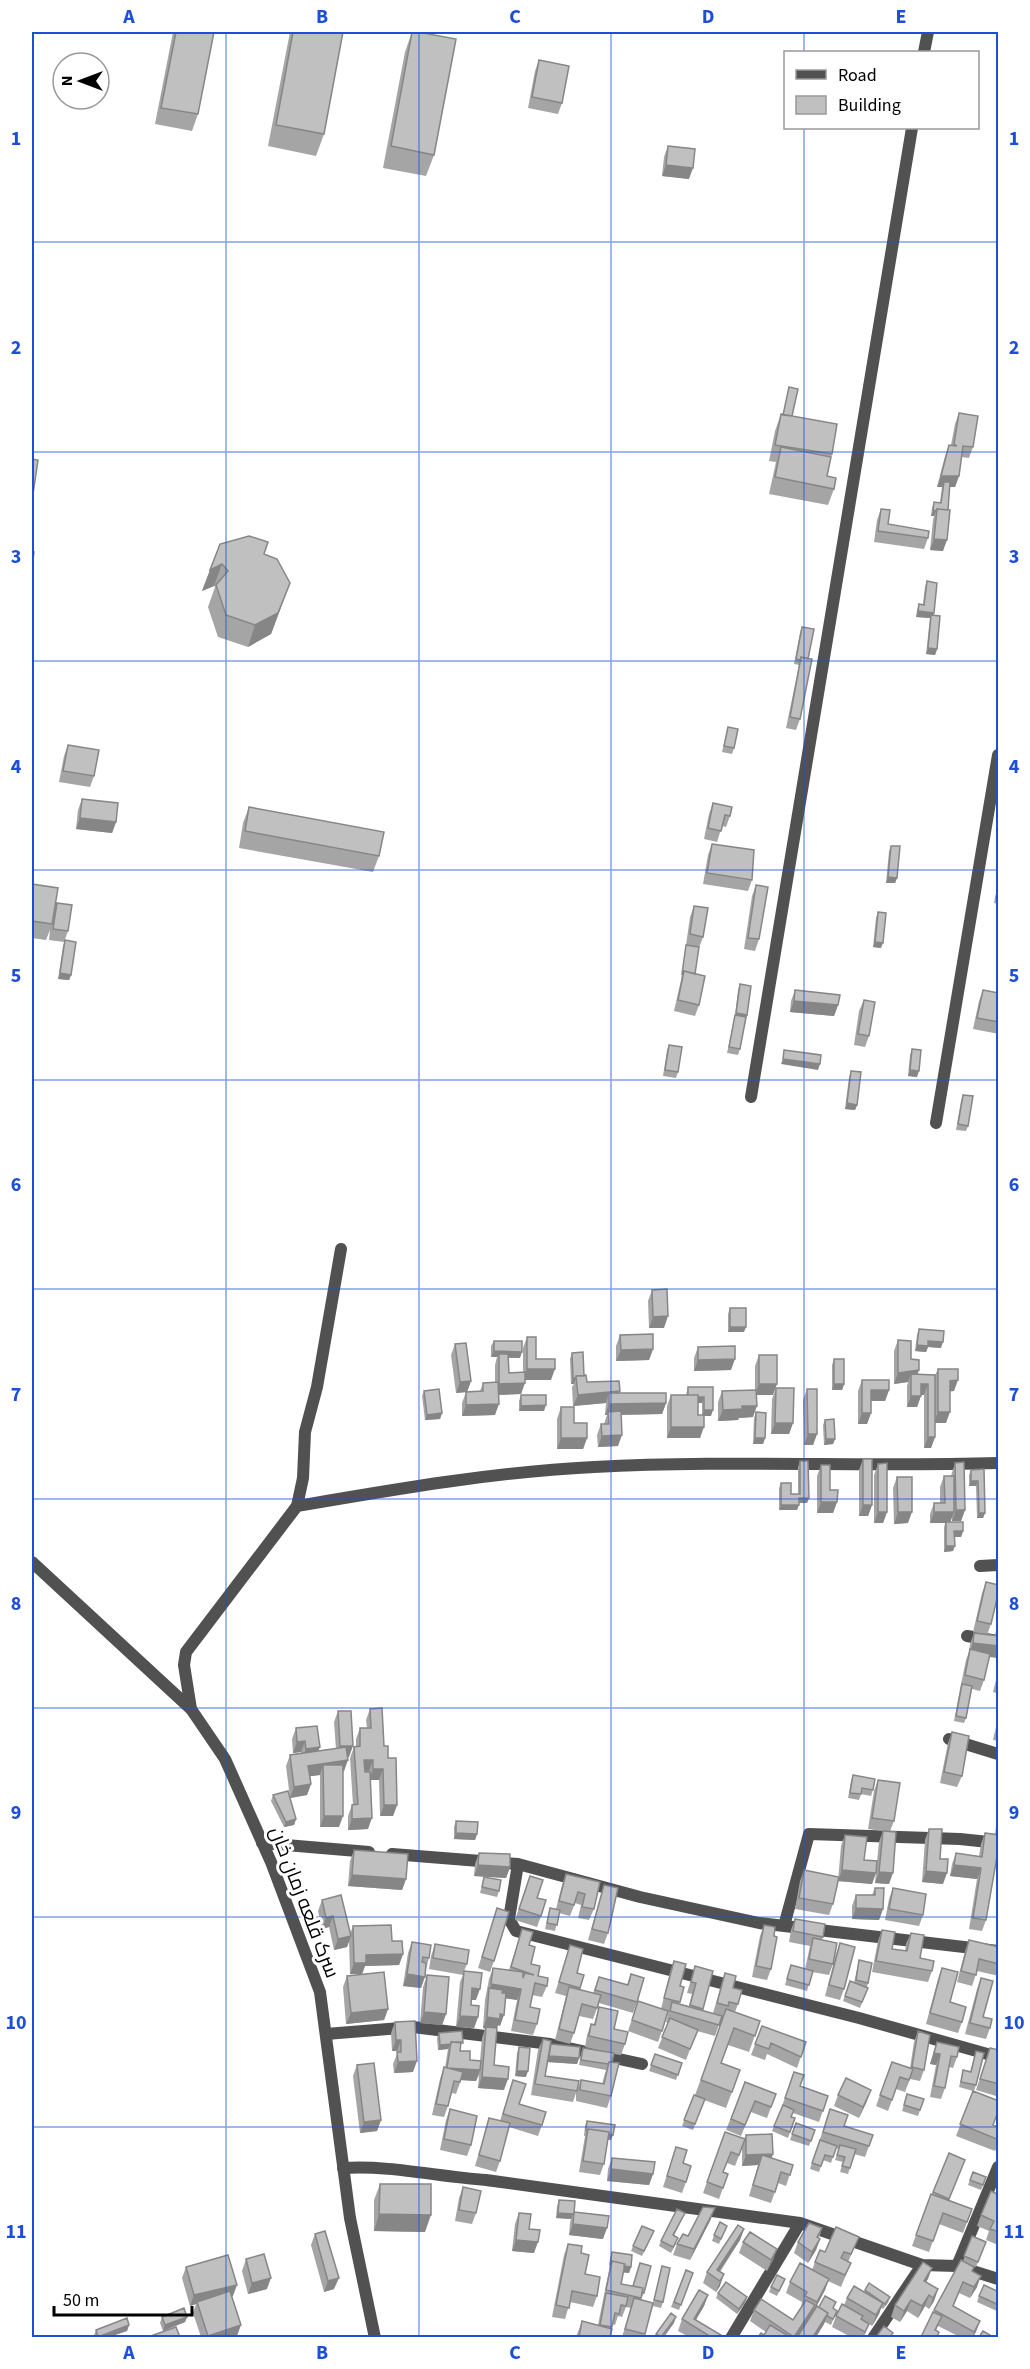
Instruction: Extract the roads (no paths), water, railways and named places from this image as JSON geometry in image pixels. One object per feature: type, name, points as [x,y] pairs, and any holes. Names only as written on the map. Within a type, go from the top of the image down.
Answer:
[{"type":"street","points":[[924,51],[927,32]]},
{"type":"street","points":[[751,1097],[912,129]]},
{"type":"street","points":[[936,1123],[999,755]]},
{"type":"street","points":[[191,1709],[184,1665],[186,1652],[297,1506],[303,1478],[305,1432],[317,1387],[341,1249]]},
{"type":"street","points":[[297,1506],[491,1474],[592,1467],[713,1462],[771,1465],[801,1462],[897,1466],[999,1463]]},
{"type":"street","name":"سرک قلعه زمان خان","points":[[32,1562],[191,1709],[225,1760],[262,1843],[320,1992],[350,2218],[375,2337]]},
{"type":"street","points":[[980,1566],[999,1565]]},
{"type":"street","points":[[967,1636],[999,1641]]},
{"type":"street","points":[[950,1739],[999,1754]]},
{"type":"street","points":[[784,1926],[809,1834],[960,1839],[999,1843]]},
{"type":"street","points":[[262,1843],[518,1864],[640,1897],[759,1923],[999,1951]]},
{"type":"street","points":[[518,1864],[509,1919],[516,1931],[859,2018],[999,2057]]},
{"type":"street","points":[[326,2034],[412,2027],[550,2044],[642,2064]]},
{"type":"street","points":[[343,2168],[371,2166],[800,2223],[922,2265],[957,2266],[999,2279]]},
{"type":"street","points":[[957,2266],[999,2167]]},
{"type":"street","points":[[731,2337],[800,2223]]},
{"type":"street","points":[[873,2337],[922,2265]]}]
